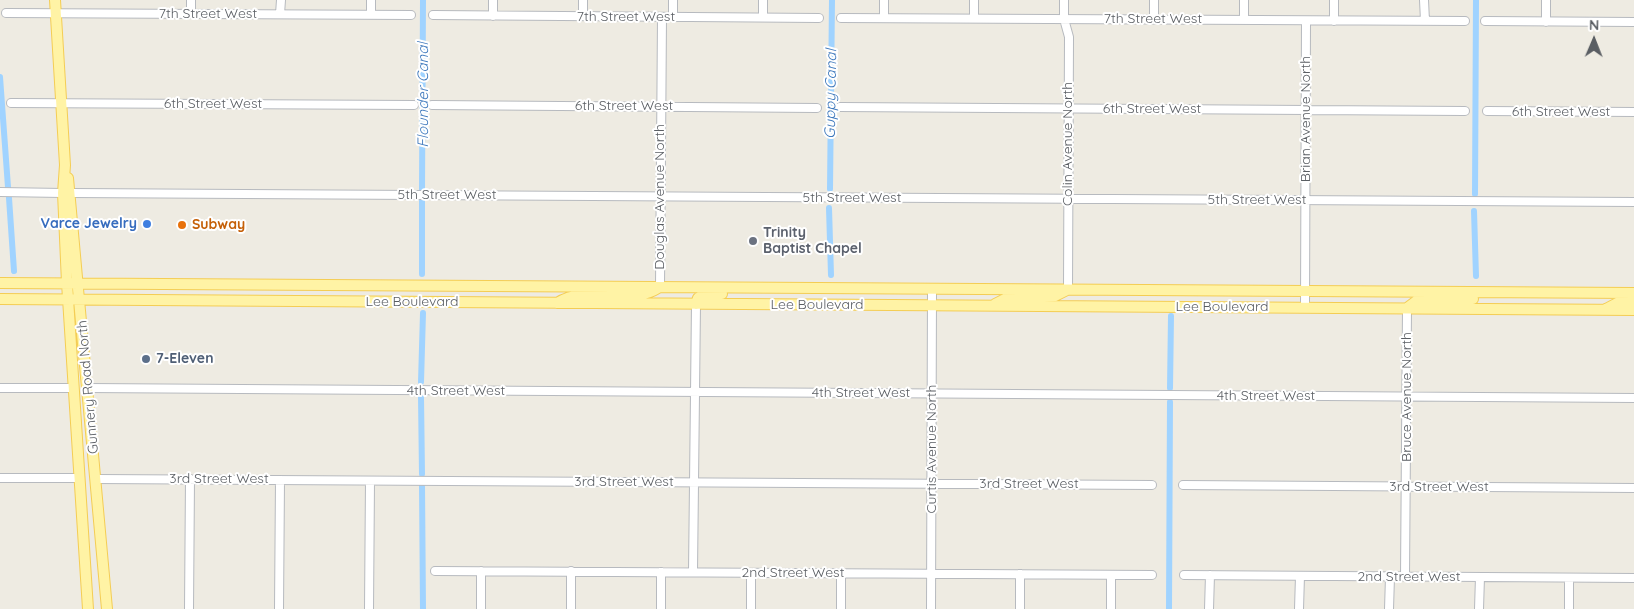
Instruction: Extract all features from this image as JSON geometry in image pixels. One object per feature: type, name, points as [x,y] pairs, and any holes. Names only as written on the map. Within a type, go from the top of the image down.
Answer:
[{"type":"main road","name":"Gunnery Road North","points":[[55,0],[67,193],[78,283],[107,609]]},
{"type":"main road","name":"Gunnery Road North","points":[[67,193],[67,283],[88,609]]},
{"type":"main road","name":"Lee Boulevard","points":[[0,283],[1634,293]]},
{"type":"main road","points":[[556,303],[569,295],[645,294],[660,287]]},
{"type":"main road","points":[[696,304],[698,298],[705,294],[786,294],[797,288]]},
{"type":"main road","points":[[992,305],[1009,296],[1056,296],[1068,290]]},
{"type":"main road","points":[[1408,308],[1418,299],[1503,299],[1509,292]]},
{"type":"main road","name":"Lee Boulevard","points":[[0,299],[1634,310]]},
{"type":"main road","points":[[1605,310],[1623,300],[1634,300]]},
{"type":"main road","points":[[79,478],[86,482],[93,495],[99,566],[105,578]]},
{"type":"street","points":[[191,0],[191,14]]},
{"type":"street","points":[[280,14],[281,0]]},
{"type":"street","points":[[371,0],[371,15]]},
{"type":"street","points":[[493,0],[493,16]]},
{"type":"street","points":[[583,0],[583,16]]},
{"type":"street","points":[[673,0],[673,17]]},
{"type":"street","points":[[763,0],[763,17]]},
{"type":"street","points":[[884,0],[884,18]]},
{"type":"street","points":[[974,0],[974,18]]},
{"type":"street","name":"Colin Avenue North","points":[[1064,0],[1064,19],[1069,37],[1068,290]]},
{"type":"street","points":[[1154,0],[1154,19]]},
{"type":"street","points":[[1244,0],[1244,20]]},
{"type":"street","points":[[1334,0],[1334,21]]},
{"type":"street","points":[[1424,0],[1424,21]]},
{"type":"street","points":[[1546,0],[1546,22]]},
{"type":"street","name":"7th Street West","points":[[6,13],[411,15]]},
{"type":"street","name":"7th Street West","points":[[433,15],[819,18]]},
{"type":"street","name":"Douglas Avenue North","points":[[660,287],[662,17]]},
{"type":"street","name":"7th Street West","points":[[841,18],[1466,21]]},
{"type":"street","name":"Brian Avenue North","points":[[1305,307],[1306,21]]},
{"type":"street","points":[[1485,21],[1634,22]]},
{"type":"street","name":"6th Street West","points":[[11,103],[414,105]]},
{"type":"street","name":"6th Street West","points":[[432,105],[817,108]]},
{"type":"street","name":"6th Street West","points":[[840,107],[1464,111]]},
{"type":"street","name":"6th Street West","points":[[1487,111],[1634,112]]},
{"type":"street","name":"5th Street West","points":[[0,192],[1634,202]]},
{"type":"street","name":"Curtis Avenue North","points":[[931,609],[932,288]]},
{"type":"street","points":[[693,572],[696,304]]},
{"type":"street","name":"Bruce Avenue North","points":[[1406,577],[1408,308]]},
{"type":"street","points":[[0,388],[74,388]]},
{"type":"street","name":"4th Street West","points":[[87,388],[1634,398]]},
{"type":"street","points":[[0,478],[79,478]]},
{"type":"street","name":"3rd Street West","points":[[96,479],[1152,485]]},
{"type":"street","points":[[189,609],[190,479]]},
{"type":"street","points":[[279,609],[280,480]]},
{"type":"street","points":[[369,609],[370,480]]},
{"type":"street","name":"3rd Street West","points":[[1183,485],[1634,488]]},
{"type":"street","name":"2nd Street West","points":[[435,571],[1152,575]]},
{"type":"street","points":[[481,571],[481,609]]},
{"type":"street","points":[[571,572],[571,609]]},
{"type":"street","points":[[661,572],[661,609]]},
{"type":"street","points":[[751,573],[751,609]]},
{"type":"street","points":[[841,573],[841,609]]},
{"type":"street","points":[[1020,574],[1020,609]]},
{"type":"street","points":[[1111,575],[1111,609]]},
{"type":"street","name":"2nd Street West","points":[[1184,575],[1634,578]]},
{"type":"street","points":[[1209,609],[1210,575]]},
{"type":"street","points":[[1299,609],[1300,576]]},
{"type":"street","points":[[1389,609],[1390,577]]},
{"type":"street","points":[[1480,577],[1480,609]]},
{"type":"street","points":[[1569,578],[1569,609]]},
{"type":"waterway","name":"Flounder Canal","points":[[422,190],[423,0]]},
{"type":"waterway","name":"Guppy Canal","points":[[830,189],[832,0]]},
{"type":"waterway","points":[[1475,194],[1476,0]]},
{"type":"waterway","points":[[0,77],[8,187]]},
{"type":"waterway","points":[[9,198],[14,271]]},
{"type":"waterway","name":"Flounder Canal","points":[[422,200],[422,274]]},
{"type":"waterway","name":"Guppy Canal","points":[[829,208],[831,275]]},
{"type":"waterway","points":[[1474,211],[1476,276]]},
{"type":"waterway","name":"Flounder Canal","points":[[421,382],[423,313]]},
{"type":"waterway","points":[[1170,388],[1171,316]]},
{"type":"waterway","name":"Flounder Canal","points":[[421,397],[422,474]]},
{"type":"waterway","points":[[1169,609],[1170,402]]},
{"type":"waterway","name":"Flounder Canal","points":[[422,486],[423,609]]},
{"type":"place","name":"Varce Jewelry","points":[[147,224]]},
{"type":"place","name":"Subway","points":[[182,225]]},
{"type":"place","name":"Trinity Baptist Chapel","points":[[753,241]]},
{"type":"place","name":"7-Eleven","points":[[146,359]]}]
